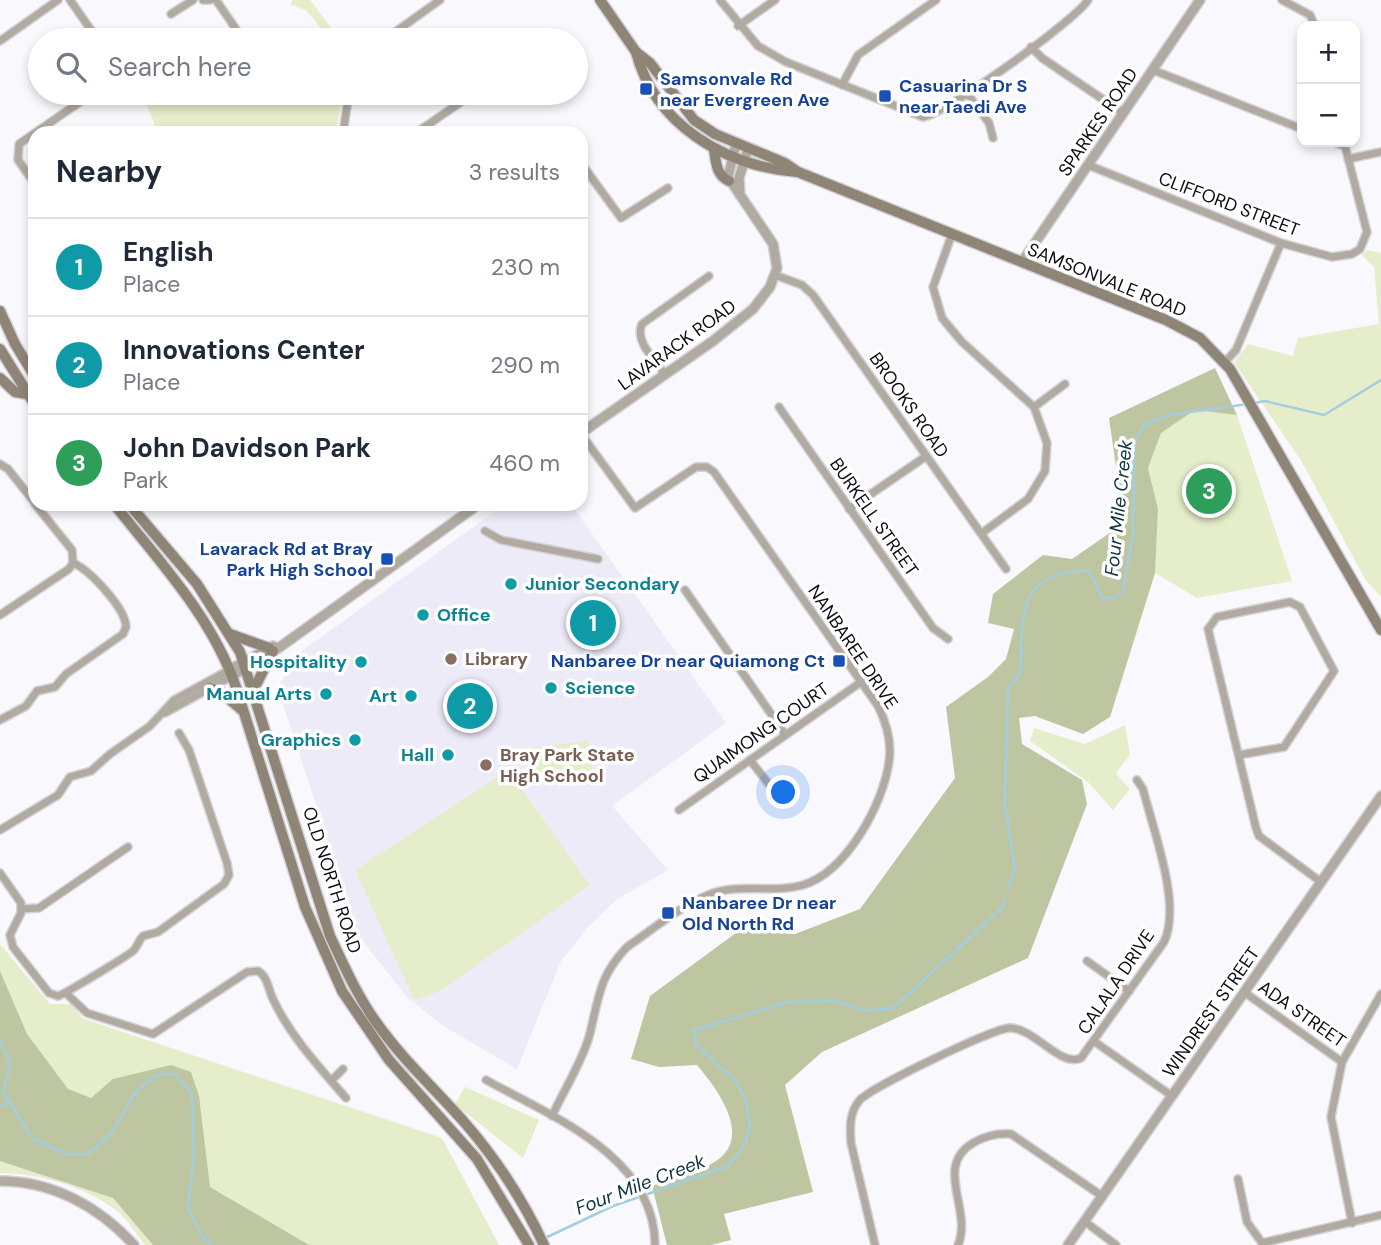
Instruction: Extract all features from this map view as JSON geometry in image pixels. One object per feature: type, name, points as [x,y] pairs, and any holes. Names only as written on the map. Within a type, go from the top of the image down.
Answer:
[{"type":"main road","name":"SAMSONVALE ROAD","points":[[603,1],[636,52],[640,68],[666,109],[688,133],[714,149],[732,156],[782,171],[798,172]]},
{"type":"main road","name":"SAMSONVALE ROAD","points":[[636,52],[650,63],[694,120],[736,144],[785,163],[798,172],[1180,326],[1208,345],[1224,362],[1244,391],[1381,630]]},
{"type":"main road","points":[[714,149],[717,169],[722,178],[729,181]]},
{"type":"main road","points":[[0,311],[28,366]]},
{"type":"main road","points":[[1,354],[27,394]]},
{"type":"main road","points":[[0,378],[15,392],[27,394]]},
{"type":"main road","name":"OLD NORTH ROAD","points":[[120,511],[189,599],[213,635],[244,711],[305,907],[342,991],[389,1060],[477,1159],[529,1245]]},
{"type":"main road","name":"OLD NORTH ROAD","points":[[136,511],[197,583],[230,634],[245,665],[330,936],[347,974],[376,1022],[416,1073],[487,1149],[509,1180],[544,1245]]},
{"type":"main road","points":[[230,634],[271,650],[254,689]]},
{"type":"main road","points":[[209,688],[221,692],[244,711]]},
{"type":"street","points":[[0,41],[58,0]]},
{"type":"street","points":[[71,0],[90,28]]},
{"type":"street","points":[[171,13],[193,0]]},
{"type":"street","points":[[203,0],[209,0]]},
{"type":"street","points":[[216,0],[235,28]]},
{"type":"street","points":[[401,28],[440,0]]},
{"type":"street","points":[[720,0],[738,26],[758,46],[842,85],[923,117],[935,114],[1074,18],[1088,0]]},
{"type":"street","points":[[738,26],[775,0]]},
{"type":"street","points":[[842,85],[858,55],[936,0]]},
{"type":"street","name":"SPARKES ROAD","points":[[1022,262],[1200,0]]},
{"type":"street","points":[[1282,0],[1310,15],[1313,21]]},
{"type":"street","points":[[1031,47],[1042,58],[1123,113]]},
{"type":"street","points":[[1153,70],[1297,127]]},
{"type":"street","points":[[967,93],[989,123],[993,138]]},
{"type":"street","points":[[45,126],[76,105]]},
{"type":"street","points":[[344,126],[347,105]]},
{"type":"street","points":[[426,126],[457,105]]},
{"type":"street","points":[[28,138],[19,144],[18,160],[28,174]]},
{"type":"street","points":[[736,144],[729,181],[773,244],[777,260],[775,275]]},
{"type":"street","points":[[1346,147],[1348,159],[1381,152]]},
{"type":"street","points":[[741,196],[739,178],[748,149]]},
{"type":"street","name":"CLIFFORD STREET","points":[[1088,165],[1281,243],[1332,257],[1352,254],[1360,248],[1367,232],[1348,159]]},
{"type":"street","points":[[588,173],[621,218],[668,188]]},
{"type":"street","points":[[952,234],[933,287],[942,318],[962,342],[1034,407],[1047,443],[1045,471],[1028,499],[982,533]]},
{"type":"street","points":[[1224,362],[1236,350],[1281,243]]},
{"type":"street","name":"LAVARACK ROAD","points":[[588,429],[753,309],[771,287],[775,275]]},
{"type":"street","name":"BROOKS ROAD","points":[[775,275],[803,285],[813,295],[1006,569]]},
{"type":"street","points":[[665,374],[642,342],[639,330],[642,324],[709,276]]},
{"type":"street","points":[[1,354],[16,347]]},
{"type":"street","points":[[1034,407],[1065,384]]},
{"type":"street","name":"BURKELL STREET","points":[[779,407],[933,628],[948,639]]},
{"type":"street","name":"NANBAREE DRIVE","points":[[552,1116],[582,1055],[601,983],[627,947],[705,896],[734,888],[781,890],[803,885],[830,872],[850,850],[880,793],[889,761],[890,745],[884,718],[861,682],[714,472],[704,467],[696,467],[635,508],[588,444]]},
{"type":"street","points":[[849,509],[925,457]]},
{"type":"street","points":[[0,464],[8,469],[28,495]]},
{"type":"street","points":[[41,511],[72,550],[73,563]]},
{"type":"street","points":[[161,715],[174,700],[271,650],[470,511]]},
{"type":"street","points":[[485,531],[501,540],[598,559]]},
{"type":"street","points":[[1,611],[73,563]]},
{"type":"street","points":[[0,720],[26,706],[37,691],[55,687],[66,674],[125,631],[123,614],[87,569],[73,563]]},
{"type":"street","points":[[685,590],[785,734]]},
{"type":"street","points":[[1239,755],[1284,747],[1334,671],[1300,607],[1290,602],[1217,617],[1208,629],[1239,755],[1259,836],[1321,882]]},
{"type":"street","points":[[0,830],[58,795],[71,777],[91,771],[161,715],[230,673]]},
{"type":"street","name":"QUAIMONG COURT","points":[[678,810],[861,682]]},
{"type":"street","points":[[22,909],[10,934],[13,947],[49,993],[58,996],[70,992],[120,957],[131,953],[143,936],[163,929],[224,884],[229,875],[189,750],[179,733]]},
{"type":"street","points":[[750,760],[775,792]]},
{"type":"street","name":"CALALA DRIVE","points":[[875,1245],[850,1128],[852,1114],[865,1095],[1002,1029],[1018,1029],[1066,1059],[1076,1060],[1086,1054],[1095,1042],[1164,942],[1171,919],[1171,906],[1143,789],[1137,780]]},
{"type":"street","name":"WINDREST STREET","points":[[1068,1245],[1381,796]]},
{"type":"street","points":[[22,909],[39,908],[128,847]]},
{"type":"street","points":[[0,873],[22,909]]},
{"type":"street","points":[[1087,961],[1129,991]]},
{"type":"street","points":[[70,992],[87,1013],[146,1034],[159,1033],[247,971],[258,971],[265,978],[274,1001],[313,1060],[346,1098]]},
{"type":"street","name":"ADA STREET","points":[[1244,992],[1342,1062]]},
{"type":"street","points":[[1352,1223],[1331,1117],[1342,1062],[1381,994]]},
{"type":"street","points":[[1095,1042],[1172,1096]]},
{"type":"street","points":[[331,1081],[343,1069]]},
{"type":"street","points":[[486,1080],[599,1145],[634,1183],[648,1212],[655,1245]]},
{"type":"street","points":[[958,1245],[963,1228],[953,1174],[956,1159],[963,1149],[980,1139],[999,1133],[1011,1134],[1102,1196]]},
{"type":"street","points":[[1238,1179],[1247,1222],[1262,1244],[1381,1215]]},
{"type":"street","points":[[0,1181],[43,1187],[78,1200],[111,1222],[134,1245]]},
{"type":"street","points":[[1084,1221],[1116,1245]]},
{"type":"shaded area","name":"Bray Park State High School","points":[[495,511],[576,511],[726,723],[612,806],[668,870],[617,899],[588,927],[561,961],[517,1069],[442,1025],[406,996],[359,936],[283,704],[281,684],[290,665],[302,651]]},
{"type":"green space","points":[[292,0],[310,0],[331,28],[321,28],[306,10],[291,5]]},
{"type":"green space","points":[[147,105],[341,105],[337,126],[155,126]]},
{"type":"green space","points":[[1367,250],[1381,253],[1381,597],[1365,579],[1302,462],[1234,362],[1248,344],[1293,356],[1298,338],[1379,324],[1374,267],[1362,255]]},
{"type":"green space","points":[[1215,368],[1237,415],[1195,410],[1161,433],[1148,468],[1158,509],[1155,573],[1110,717],[1083,734],[1035,716],[1019,718],[1022,744],[1082,780],[1087,804],[1028,958],[822,1052],[785,1085],[813,1192],[724,1214],[731,1240],[711,1245],[667,1245],[652,1186],[713,1163],[725,1153],[731,1141],[732,1128],[722,1101],[697,1065],[659,1067],[631,1059],[650,996],[740,930],[795,934],[860,909],[955,778],[946,707],[988,677],[1006,659],[1014,629],[988,623],[993,594],[1043,555],[1072,559],[1114,530],[1119,488],[1109,418]]},
{"type":"green space","points":[[1195,410],[1237,415],[1292,581],[1197,598],[1155,573],[1158,509],[1148,468],[1161,433]]},
{"type":"green space","points":[[1125,725],[1130,754],[1116,774],[1130,789],[1113,810],[1088,782],[1030,741],[1034,728],[1085,744]]},
{"type":"green space","points":[[589,741],[594,778],[537,785],[533,747]]},
{"type":"green space","points":[[508,770],[590,885],[440,991],[414,1000],[355,870]]},
{"type":"green space","points":[[0,944],[50,1004],[71,1004],[84,1019],[442,1138],[499,1245],[145,1245],[121,1215],[105,1202],[77,1188],[46,1179],[0,1173]]},
{"type":"green space","points":[[0,971],[27,1034],[68,1089],[91,1098],[113,1079],[171,1065],[191,1072],[199,1096],[210,1187],[309,1245],[153,1245],[113,1198],[0,1161]]},
{"type":"green space","points":[[465,1087],[539,1120],[523,1158],[455,1104]]},
{"type":"waterway","name":"Four Mile Creek","points":[[1254,403],[1265,401],[1324,415],[1381,380]]},
{"type":"waterway","name":"Four Mile Creek","points":[[1008,889],[1015,868],[1005,804],[1008,687],[1020,674],[1022,633],[1028,600],[1035,588],[1047,579],[1065,573],[1089,571],[1102,598],[1114,598],[1123,591],[1133,533],[1135,442],[1144,425],[1169,415],[1248,404]]},
{"type":"waterway","name":"Four Mile Creek","points":[[543,1239],[613,1206],[728,1166],[745,1145],[750,1125],[746,1101],[735,1080],[696,1045],[694,1030],[789,1002],[836,1001],[865,1011],[893,1008],[1003,907],[1005,899]]},
{"type":"waterway","name":"Four Mile Creek","points":[[0,1041],[11,1065],[3,1091],[33,1139],[69,1155],[88,1154],[111,1134],[135,1093],[156,1075],[174,1074],[192,1093],[194,1156],[188,1208],[202,1236],[212,1245]]},
{"type":"waterway","points":[[0,1105],[10,1103]]},
{"type":"place","name":"Samsonvale Rd near Evergreen Ave","points":[[646,89]]},
{"type":"place","name":"Casuarina Dr S near Taedi Ave","points":[[885,96]]},
{"type":"place","name":"John Davidson Park","points":[[1209,491]]},
{"type":"place","name":"Lavarack Rd at Bray Park High School","points":[[387,559]]},
{"type":"place","name":"Junior Secondary","points":[[511,584]]},
{"type":"place","name":"Office","points":[[423,615]]},
{"type":"place","name":"English","points":[[593,623]]},
{"type":"place","name":"Library","points":[[451,659]]},
{"type":"place","name":"Nanbaree Dr near Quiamong Ct","points":[[839,661]]},
{"type":"place","name":"Hospitality","points":[[361,662]]},
{"type":"place","name":"Science","points":[[551,688]]},
{"type":"place","name":"Manual Arts","points":[[326,694]]},
{"type":"place","name":"Art","points":[[411,696]]},
{"type":"place","name":"Innovations Center","points":[[470,706]]},
{"type":"place","name":"Graphics","points":[[355,740]]},
{"type":"place","name":"Hall","points":[[448,755]]},
{"type":"place","name":"Bray Park State High School","points":[[486,765]]},
{"type":"place","name":"Nanbaree Dr near Old North Rd","points":[[668,913]]}]
